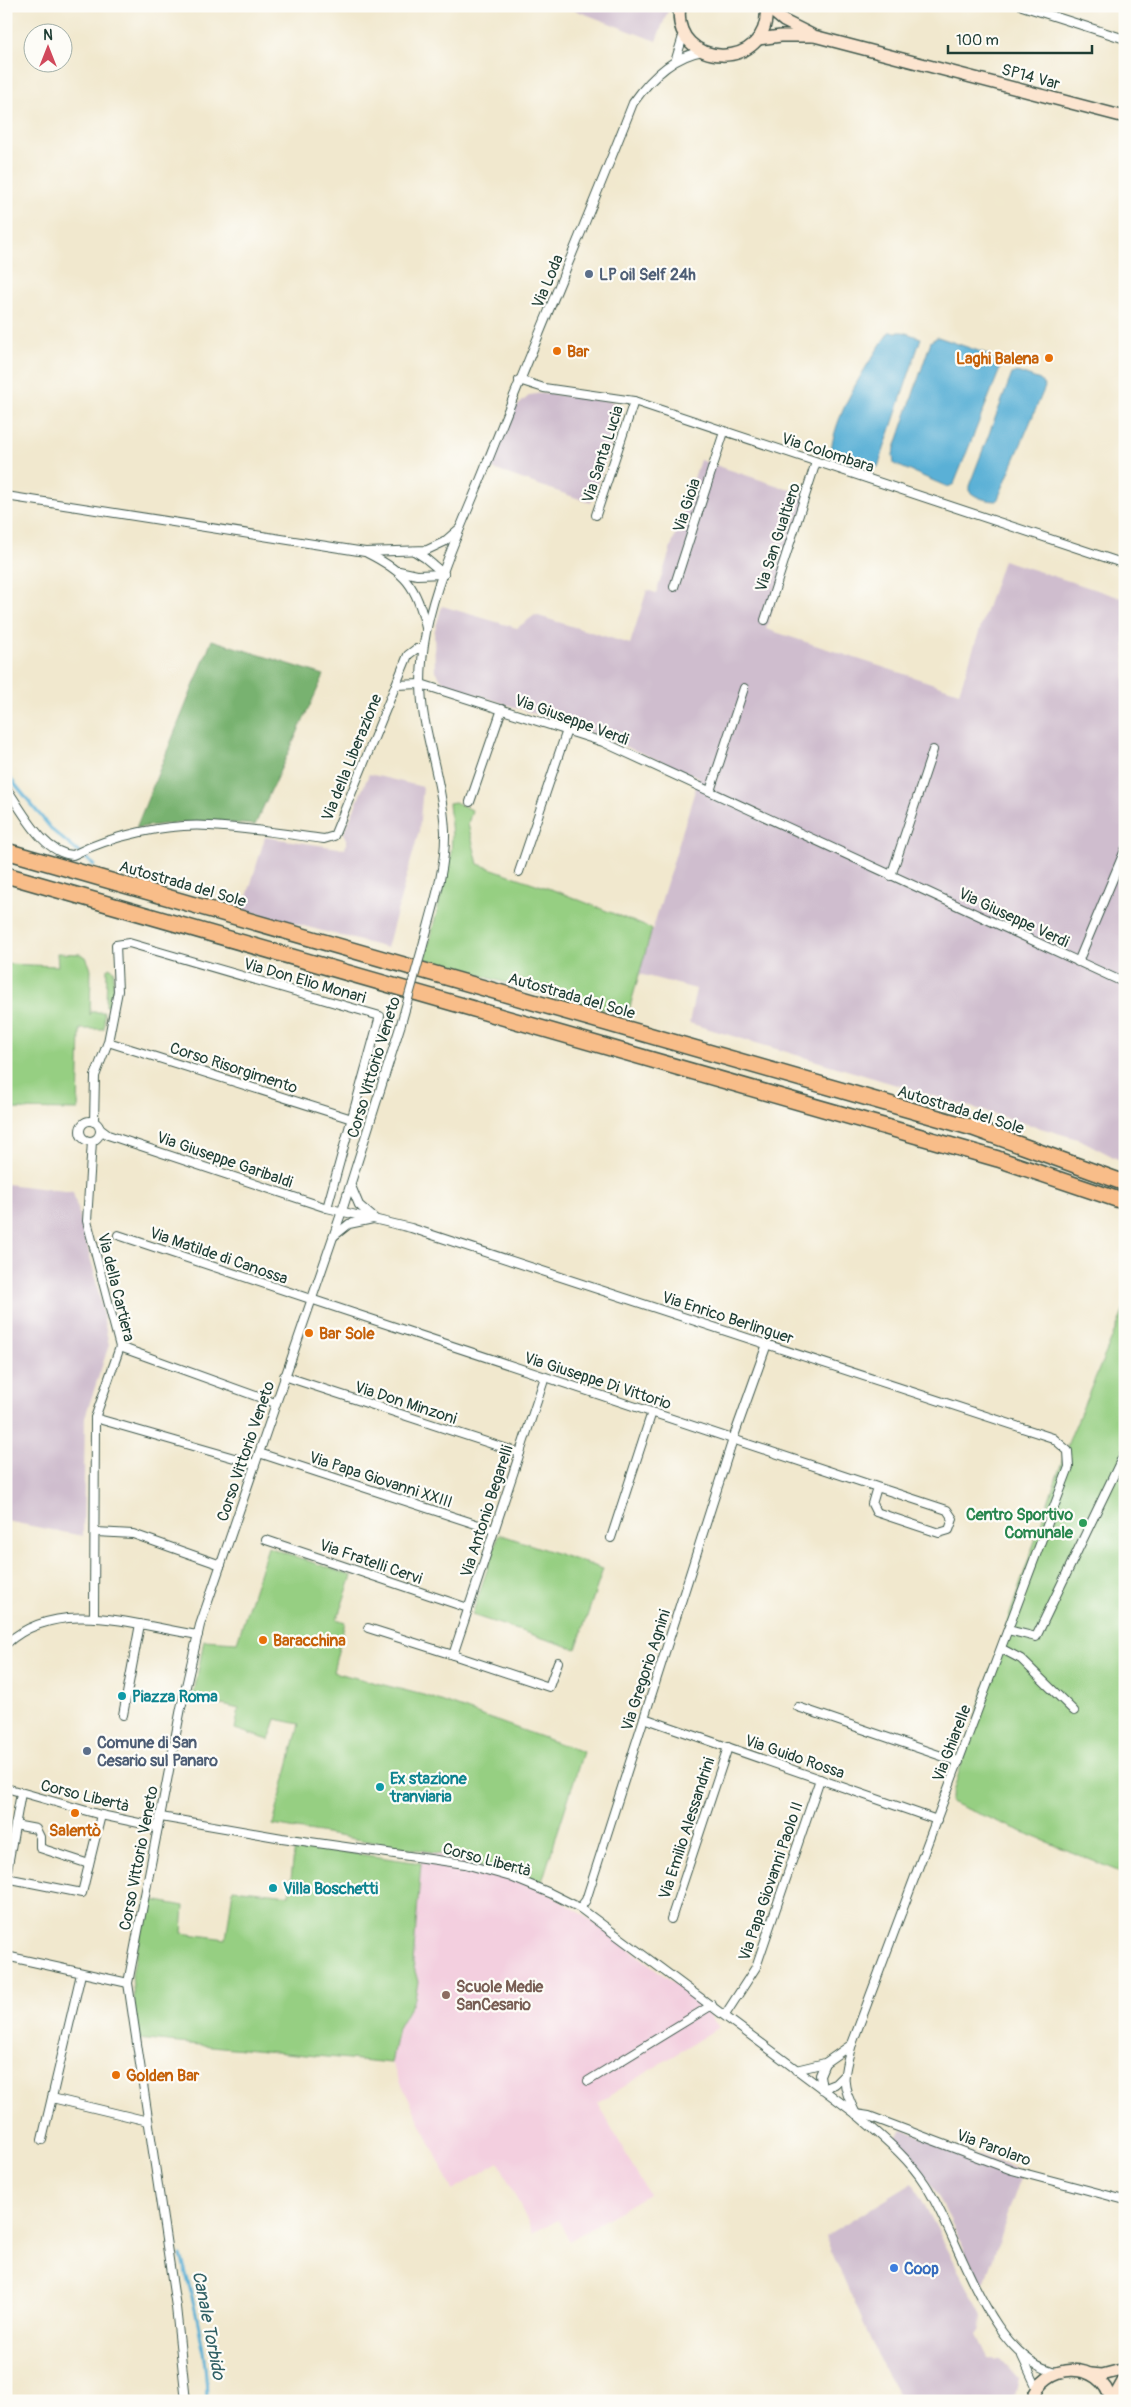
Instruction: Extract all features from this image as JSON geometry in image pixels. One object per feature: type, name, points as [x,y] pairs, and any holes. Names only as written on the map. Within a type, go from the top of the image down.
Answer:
[{"type":"highway","name":"Autostrada del Sole","points":[[6,851],[973,1128],[1125,1183]]},
{"type":"highway","points":[[6,875],[998,1159],[1125,1202]]},
{"type":"main road","points":[[680,6],[679,18],[684,33],[692,44],[716,56],[736,54],[748,48],[758,39],[765,23],[766,6]]},
{"type":"main road","points":[[766,6],[784,21],[814,36]]},
{"type":"main road","points":[[758,39],[781,36],[814,36]]},
{"type":"main road","name":"SP14 Var","points":[[814,36],[1125,117]]},
{"type":"main road","points":[[1032,2401],[1037,2388],[1046,2378],[1057,2372],[1071,2369],[1102,2375],[1125,2369]]},
{"type":"main road","points":[[1091,2374],[1104,2386],[1111,2401]]},
{"type":"main road","points":[[1111,2401],[1125,2378]]},
{"type":"street","points":[[1022,6],[1125,38]]},
{"type":"street","points":[[676,59],[684,33]]},
{"type":"street","name":"Via Loda","points":[[462,527],[519,380],[558,293],[633,103],[650,83],[676,59],[703,51]]},
{"type":"street","name":"Via Colombara","points":[[519,380],[544,388],[634,401],[1125,564]]},
{"type":"street","name":"Via Santa Lucia","points":[[596,515],[634,401]]},
{"type":"street","name":"Via Gioia","points":[[674,587],[724,432]]},
{"type":"street","name":"Via San Gualtiero","points":[[765,620],[816,462]]},
{"type":"street","points":[[6,496],[365,552],[427,550],[444,542],[462,527]]},
{"type":"street","name":"Corso Vittorio Veneto","points":[[186,2401],[182,2350],[128,1983],[198,1635],[284,1376],[350,1186],[401,1024],[442,871],[445,836],[441,796],[424,715],[421,684],[423,649],[434,601],[462,527]]},
{"type":"street","points":[[413,551],[444,574]]},
{"type":"street","points":[[365,552],[398,570],[417,575],[444,574]]},
{"type":"street","points":[[398,570],[408,581],[418,598],[426,631]]},
{"type":"street","name":"Via della Liberazione","points":[[6,788],[41,837],[56,851],[73,855],[120,838],[177,826],[209,826],[324,838],[334,836],[408,655],[416,649],[423,649]]},
{"type":"street","name":"Via della Liberazione","points":[[396,685],[421,684]]},
{"type":"street","name":"Via Giuseppe Verdi","points":[[421,684],[603,742],[1125,984]]},
{"type":"street","points":[[710,791],[744,688]]},
{"type":"street","points":[[470,802],[502,709]]},
{"type":"street","points":[[519,872],[567,730]]},
{"type":"street","points":[[891,876],[933,750]]},
{"type":"street","points":[[1078,962],[1125,850]]},
{"type":"street","name":"Via Don Elio Monari","points":[[108,1042],[118,991],[116,945],[128,944],[380,1016],[327,1208]]},
{"type":"street","points":[[94,1122],[85,1123],[80,1132],[86,1140],[92,1141],[98,1138],[100,1129],[94,1122],[95,1076],[108,1042]]},
{"type":"street","name":"Corso Risorgimento","points":[[108,1042],[352,1119]]},
{"type":"street","name":"Via Giuseppe Garibaldi","points":[[100,1129],[108,1135],[327,1208],[342,1210]]},
{"type":"street","name":"Via della Cartiera","points":[[92,1141],[86,1221],[120,1348],[96,1418],[94,1616]]},
{"type":"street","name":"Via Enrico Berlinguer","points":[[350,1186],[359,1205],[375,1218]]},
{"type":"street","name":"Via Enrico Berlinguer","points":[[342,1210],[411,1228],[1052,1438],[1068,1451]]},
{"type":"street","name":"Via Enrico Berlinguer","points":[[333,1236],[349,1224],[375,1218]]},
{"type":"street","name":"Via Matilde di Canossa","points":[[118,1235],[310,1300]]},
{"type":"street","name":"Via Giuseppe Di Vittorio","points":[[310,1300],[947,1510],[953,1518],[949,1530],[939,1533],[876,1512],[872,1504],[876,1487]]},
{"type":"street","name":"Via Gregorio Agnini","points":[[580,1908],[586,1900],[733,1439],[767,1344]]},
{"type":"street","points":[[120,1348],[275,1403]]},
{"type":"street","name":"Via Don Minzoni","points":[[284,1376],[520,1453]]},
{"type":"street","name":"Via Antonio Begarelli","points":[[453,1654],[545,1377]]},
{"type":"street","points":[[610,1538],[652,1412]]},
{"type":"street","points":[[96,1418],[255,1464]]},
{"type":"street","name":"Via Ghiarelle","points":[[856,2114],[847,2096],[844,2076],[852,2044],[1069,1467],[1068,1451]]},
{"type":"street","points":[[1008,1630],[1036,1637],[1125,1452]]},
{"type":"street","name":"Via Papa Giovanni XXIII","points":[[259,1454],[494,1530]]},
{"type":"street","points":[[96,1532],[133,1534],[221,1565]]},
{"type":"street","name":"Via Fratelli Cervi","points":[[266,1540],[468,1608]]},
{"type":"street","points":[[6,1644],[30,1628],[67,1618],[94,1616],[198,1635]]},
{"type":"street","points":[[123,1715],[140,1624]]},
{"type":"street","points":[[368,1628],[453,1654],[549,1687],[558,1662]]},
{"type":"street","points":[[1002,1649],[1021,1659],[1074,1712]]},
{"type":"street","points":[[798,1707],[959,1762]]},
{"type":"street","name":"Via Guido Rossa","points":[[644,1718],[937,1820]]},
{"type":"street","name":"Via Emilio Alessandrini","points":[[671,1919],[728,1747]]},
{"type":"street","name":"Via Papa Giovanni Paolo II","points":[[725,2014],[756,1967],[820,1779]]},
{"type":"street","name":"Corso Libertà","points":[[6,1788],[102,1815],[158,1827]]},
{"type":"street","points":[[21,1793],[6,1877],[82,1893],[102,1815]]},
{"type":"street","name":"Corso Libertà","points":[[161,1817],[282,1838],[465,1864],[511,1877],[580,1908],[725,2014],[856,2114],[897,2150],[926,2185],[987,2309],[1003,2334],[1020,2352]]},
{"type":"street","points":[[15,1825],[36,1829],[40,1837],[40,1848],[89,1864]]},
{"type":"street","points":[[6,1956],[128,1983]]},
{"type":"street","points":[[42,2140],[81,1974]]},
{"type":"street","points":[[588,2081],[712,2005]]},
{"type":"street","points":[[796,2070],[825,2064],[852,2044]]},
{"type":"street","points":[[825,2064],[820,2075],[822,2089],[835,2084],[844,2076]]},
{"type":"street","points":[[52,2098],[148,2120]]},
{"type":"street","name":"Via Parolaro","points":[[856,2114],[869,2116],[1012,2170],[1125,2200]]},
{"type":"street","points":[[1020,2352],[1047,2370],[1057,2372]]},
{"type":"street","points":[[1020,2352],[1037,2388]]},
{"type":"shaded area","points":[[564,6],[670,6],[656,41]]},
{"type":"shaded area","points":[[542,393],[611,401],[620,406],[621,417],[591,503],[490,468],[515,408],[530,395]]},
{"type":"shaded area","points":[[700,460],[809,496],[766,629],[959,692],[1003,560],[1125,599],[1125,1163],[1081,1140],[689,1023],[696,989],[639,974],[699,777],[590,732],[445,684],[435,671],[434,633],[442,606],[517,628],[535,615],[630,644],[647,590],[656,593]]},
{"type":"shaded area","points":[[369,774],[423,787],[419,831],[387,948],[243,910],[265,837],[345,849],[347,840],[344,833]]},
{"type":"shaded area","points":[[6,1184],[73,1192],[94,1272],[109,1345],[85,1417],[83,1536],[6,1521]]},
{"type":"shaded area","points":[[422,1851],[443,1854],[540,1888],[584,1915],[693,1997],[719,2027],[598,2103],[648,2194],[569,2241],[558,2219],[533,2233],[499,2162],[453,2190],[391,2063],[398,2028],[415,1998],[418,1982],[413,1963]]},
{"type":"shaded area","points":[[903,2130],[1023,2171],[985,2281],[980,2283],[944,2207],[926,2175],[895,2140]]},
{"type":"shaded area","points":[[913,2183],[982,2315],[981,2330],[977,2335],[988,2358],[1001,2359],[1018,2378],[1013,2401],[902,2401],[885,2371],[825,2237]]},
{"type":"green space","points":[[212,640],[324,675],[255,825],[195,822],[136,828]]},
{"type":"green space","points":[[455,802],[472,810],[468,824],[478,864],[559,892],[652,929],[629,1010],[616,1007],[597,1010],[425,959],[451,856],[452,836],[449,803]]},
{"type":"green space","points":[[57,953],[80,954],[86,957],[91,969],[90,1015],[91,1012],[104,1012],[104,1029],[80,1029],[78,1110],[6,1109],[6,964],[58,966]]},
{"type":"green space","points":[[109,967],[114,970],[113,998],[110,1006],[106,1006],[107,969]]},
{"type":"green space","name":"Centro Sportivo Comunale","points":[[1125,1307],[1125,1874],[950,1802],[981,1699],[1070,1438]]},
{"type":"green space","points":[[499,1534],[603,1569],[576,1649],[472,1615]]},
{"type":"green space","points":[[268,1547],[352,1576],[337,1619],[345,1622],[333,1672],[427,1696],[583,1752],[540,1888],[443,1854],[273,1825],[299,1724],[276,1719],[269,1740],[235,1729],[239,1709],[193,1698],[204,1640],[237,1642]]},
{"type":"green space","points":[[295,1845],[421,1863],[413,1963],[418,1982],[415,1998],[398,2028],[391,2063],[137,2039],[132,1975],[147,1899],[184,1906],[182,1933],[226,1939],[233,1889],[289,1895]]},
{"type":"water","points":[[889,332],[903,332],[921,338],[878,467],[853,466],[836,461],[830,458],[837,425],[860,376]]},
{"type":"water","points":[[938,337],[993,356],[997,360],[1000,369],[954,484],[948,487],[894,464],[893,454],[931,341]]},
{"type":"water","points":[[1017,372],[1040,380],[1045,387],[997,501],[986,500],[969,491],[969,486],[1012,374]]},
{"type":"waterway","name":"Canale Torbido","points":[[6,32],[9,6]]},
{"type":"waterway","name":"Canale Torbido","points":[[6,773],[53,831],[94,865]]},
{"type":"waterway","name":"Canale Torbido","points":[[181,2255],[202,2345],[207,2401]]},
{"type":"place","name":"LP oil Self 24h","points":[[589,274]]},
{"type":"place","name":"Bar","points":[[557,351]]},
{"type":"place","name":"Laghi Balena","points":[[1049,358]]},
{"type":"place","name":"Bar Sole","points":[[309,1333]]},
{"type":"place","name":"Centro Sportivo Comunale","points":[[1083,1523]]},
{"type":"place","name":"Baracchina","points":[[263,1640]]},
{"type":"place","name":"Piazza Roma","points":[[122,1696]]},
{"type":"place","name":"Comune di San Cesario sul Panaro","points":[[87,1751]]},
{"type":"place","name":"Ex stazione tranviaria","points":[[380,1787]]},
{"type":"place","name":"Salentò","points":[[75,1813]]},
{"type":"place","name":"Villa Boschetti","points":[[273,1888]]},
{"type":"place","name":"Scuole Medie SanCesario","points":[[446,1995]]},
{"type":"place","name":"Golden Bar","points":[[116,2075]]},
{"type":"place","name":"Coop","points":[[894,2268]]}]
